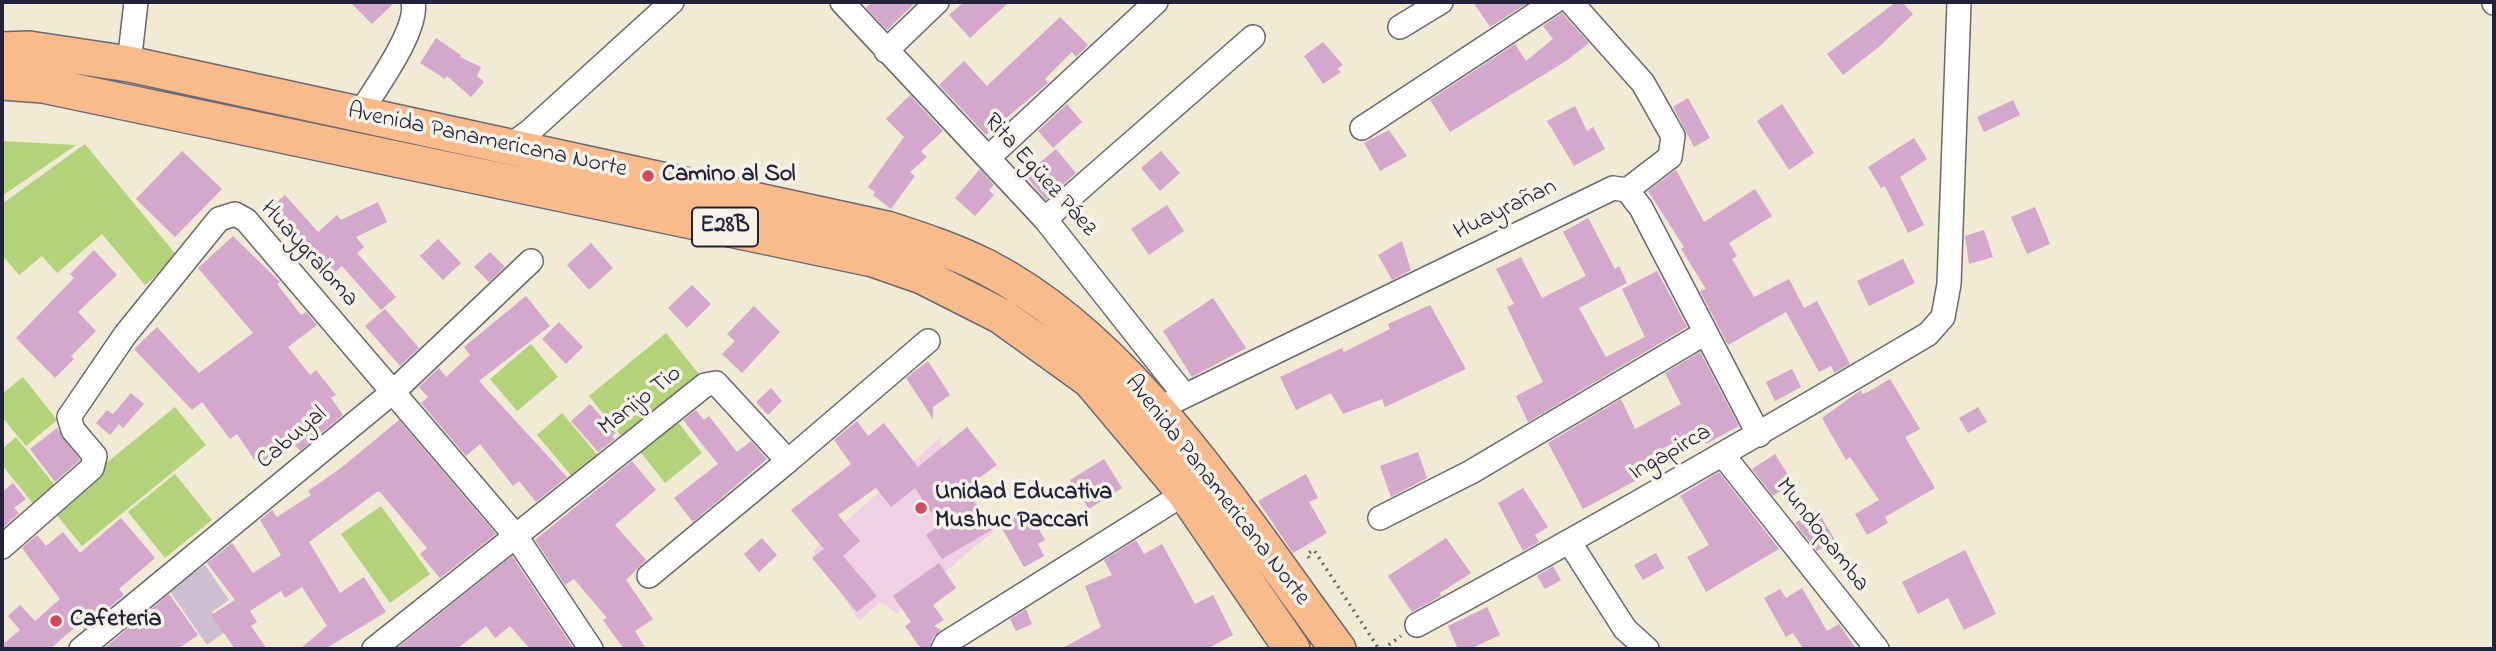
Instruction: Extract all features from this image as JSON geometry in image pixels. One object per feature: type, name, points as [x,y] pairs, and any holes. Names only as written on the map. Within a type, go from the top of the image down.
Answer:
[{"type":"highway","name":"Avenida Panamericana Norte","points":[[2,50],[29,49],[129,64],[887,229],[938,245],[988,267],[1064,320],[1115,363],[1172,403],[1338,649]]},
{"type":"highway","name":"Avenida Panamericana Norte","points":[[2,82],[43,85],[546,189],[873,259],[922,276],[1001,316],[1070,365],[1113,405],[1185,493],[1292,649]]},
{"type":"street","points":[[129,64],[136,2]]},
{"type":"street","points":[[359,115],[408,31],[415,9],[413,2]]},
{"type":"street","points":[[507,148],[530,131],[673,2]]},
{"type":"street","name":"Rita Egüez Páez","points":[[842,2],[1045,219],[1172,403]]},
{"type":"street","points":[[886,51],[937,2]]},
{"type":"street","points":[[988,158],[1156,2]]},
{"type":"street","points":[[1400,27],[1441,2]]},
{"type":"street","points":[[1362,128],[1554,2]]},
{"type":"street","points":[[1570,2],[1643,83],[1673,136],[1670,156],[1627,190],[1641,208],[1759,435]]},
{"type":"street","name":"Ingapirca","points":[[1417,625],[1570,543],[1759,435],[1928,334],[1943,317],[1948,299],[1959,2]]},
{"type":"street","points":[[1045,219],[1253,37]]},
{"type":"street","name":"Huayrañan","points":[[1172,403],[1613,188],[1627,190]]},
{"type":"street","name":"Huaygraloma","points":[[2,547],[92,468],[95,456],[73,430],[69,417],[125,335],[219,219],[234,214],[246,220],[515,535],[591,649]]},
{"type":"street","name":"Cabuyal","points":[[84,648],[394,391],[531,261]]},
{"type":"street","points":[[1380,518],[1471,472],[1705,333]]},
{"type":"street","points":[[649,576],[928,341]]},
{"type":"street","name":"Manijo Tio","points":[[373,649],[711,382],[716,383],[788,461]]},
{"type":"street","name":"Mundopamba","points":[[1723,455],[1877,649]]},
{"type":"street","points":[[943,649],[946,643],[1185,493]]},
{"type":"street","points":[[1570,543],[1625,629],[1647,649]]},
{"type":"shaded area","name":"Unidad Educativa Mushuc Paccari","points":[[942,436],[940,445],[994,531],[896,613],[881,602],[859,621],[813,551]]},
{"type":"shaded area","points":[[205,565],[229,600],[212,612],[225,632],[207,645],[169,590]]},
{"type":"green space","points":[[2,141],[76,145],[2,196]]},
{"type":"green space","points":[[85,144],[178,257],[145,285],[102,234],[57,273],[42,256],[19,275],[2,255],[2,204]]},
{"type":"green space","points":[[666,333],[699,374],[622,437],[589,396]]},
{"type":"green space","points":[[531,344],[558,377],[517,411],[490,379]]},
{"type":"green space","points":[[23,377],[57,420],[26,446],[2,417],[2,394]]},
{"type":"green space","points":[[175,407],[206,445],[82,546],[51,508]]},
{"type":"green space","points":[[562,413],[600,458],[575,480],[537,435]]},
{"type":"green space","points":[[677,421],[702,453],[665,483],[639,450]]},
{"type":"green space","points":[[16,437],[57,488],[35,506],[2,465],[2,449]]},
{"type":"green space","points":[[175,474],[212,520],[165,558],[128,512]]},
{"type":"green space","points":[[381,506],[430,574],[390,603],[341,534]]},
{"type":"building","points":[[350,2],[395,2],[372,24]]},
{"type":"building","points":[[872,2],[916,2],[887,30],[866,8]]},
{"type":"building","points":[[964,2],[1009,2],[970,38],[949,15]]},
{"type":"building","points":[[1473,2],[1529,2],[1490,27]]},
{"type":"building","points":[[1896,2],[1902,2],[1913,14],[1880,46],[1843,75],[1827,54]]},
{"type":"building","points":[[1562,13],[1589,43],[1566,61],[1450,132],[1430,100],[1515,44],[1526,61],[1553,39],[1543,26]]},
{"type":"building","points":[[1060,17],[1088,45],[1076,57],[1072,52],[1045,79],[1048,83],[986,135],[939,85],[964,61],[987,86]]},
{"type":"building","points":[[436,38],[461,55],[460,57],[481,67],[477,76],[484,82],[471,97],[447,76],[445,79],[420,63]]},
{"type":"building","points":[[1323,42],[1343,65],[1337,69],[1341,72],[1323,84],[1304,56]]},
{"type":"building","points":[[910,95],[943,131],[921,151],[927,157],[910,172],[915,176],[891,209],[873,195],[875,192],[868,187],[904,137],[886,119]]},
{"type":"building","points":[[1688,98],[1710,138],[1694,147],[1673,107]]},
{"type":"building","points":[[2013,100],[2020,115],[1984,132],[1977,117]]},
{"type":"building","points":[[1067,104],[1082,122],[1053,148],[1038,131]]},
{"type":"building","points":[[1782,104],[1814,153],[1789,170],[1757,121]]},
{"type":"building","points":[[1575,106],[1587,131],[1593,127],[1605,149],[1574,166],[1547,121]]},
{"type":"building","points":[[1389,130],[1407,156],[1380,171],[1364,143]]},
{"type":"building","points":[[1914,138],[1927,159],[1900,177],[1924,225],[1908,233],[1885,186],[1881,188],[1868,167]]},
{"type":"building","points":[[1056,149],[1076,173],[1046,200],[1025,175]]},
{"type":"building","points":[[182,151],[222,189],[175,237],[136,199]]},
{"type":"building","points":[[1161,151],[1180,173],[1160,191],[1141,168]]},
{"type":"building","points":[[980,169],[994,185],[989,190],[994,195],[975,216],[955,198]]},
{"type":"building","points":[[1676,170],[1704,222],[1755,189],[1772,216],[1729,243],[1737,256],[1732,259],[1754,297],[1789,279],[1804,308],[1817,301],[1850,364],[1834,373],[1831,366],[1819,372],[1786,312],[1728,345],[1700,291],[1706,289],[1681,249],[1684,247],[1648,191]]},
{"type":"building","points":[[285,195],[318,232],[337,215],[341,220],[378,202],[387,222],[356,237],[364,247],[357,253],[396,297],[381,310],[342,266],[324,282],[265,213]]},
{"type":"building","points":[[1167,205],[1184,231],[1149,255],[1131,229]]},
{"type":"building","points":[[2035,207],[2050,244],[2027,254],[2011,217]]},
{"type":"building","points":[[1588,218],[1615,269],[1619,266],[1627,283],[1579,308],[1606,357],[1645,337],[1622,289],[1657,271],[1687,327],[1528,422],[1516,396],[1543,382],[1507,307],[1514,304],[1496,269],[1521,257],[1542,298],[1586,276],[1563,232]]},
{"type":"building","points":[[1984,230],[1993,257],[1969,264],[1965,236]]},
{"type":"building","points":[[233,236],[280,282],[277,284],[301,315],[306,312],[317,325],[288,347],[310,375],[316,370],[336,395],[331,398],[343,415],[300,451],[292,441],[258,465],[237,434],[230,439],[202,402],[192,410],[134,349],[157,327],[199,373],[253,333],[198,268]]},
{"type":"building","points":[[438,239],[461,263],[443,280],[420,256]]},
{"type":"building","points":[[1402,241],[1411,270],[1392,280],[1378,255]]},
{"type":"building","points":[[591,243],[613,268],[589,290],[567,265]]},
{"type":"building","points":[[94,250],[117,275],[78,312],[96,331],[71,356],[74,359],[55,378],[16,338],[74,278],[70,274]]},
{"type":"building","points":[[490,252],[505,267],[489,282],[474,267]]},
{"type":"building","points":[[1903,259],[1915,283],[1869,306],[1857,281]]},
{"type":"building","points":[[692,285],[711,304],[687,328],[668,308]]},
{"type":"building","points":[[526,296],[550,326],[479,381],[567,477],[536,502],[519,481],[513,486],[480,444],[466,456],[421,403],[428,397],[419,387],[439,368],[446,377],[470,355],[464,347]]},
{"type":"building","points":[[1213,298],[1246,348],[1192,377],[1163,331]]},
{"type":"building","points":[[1430,305],[1466,369],[1385,407],[1382,399],[1343,414],[1331,393],[1296,410],[1280,377],[1342,348],[1344,352],[1390,329],[1388,324]]},
{"type":"building","points":[[754,306],[780,332],[742,373],[722,354],[735,341],[727,334]]},
{"type":"building","points":[[385,309],[419,348],[400,366],[365,326]]},
{"type":"building","points":[[559,322],[583,347],[566,364],[542,339]]},
{"type":"building","points":[[1700,352],[1739,426],[1706,444],[1698,429],[1648,457],[1655,470],[1583,509],[1548,443],[1621,399],[1635,429],[1681,404],[1665,373]]},
{"type":"building","points":[[928,361],[950,395],[933,407],[933,419],[906,378]]},
{"type":"building","points":[[1792,369],[1801,387],[1775,401],[1766,382]]},
{"type":"building","points":[[1890,379],[1920,429],[1905,437],[1935,488],[1885,517],[1888,523],[1867,535],[1855,514],[1879,500],[1850,457],[1846,460],[1822,418],[1861,390],[1862,394],[1868,392]]},
{"type":"building","points":[[771,388],[782,401],[768,415],[756,402]]},
{"type":"building","points":[[131,393],[144,404],[123,428],[119,424],[110,435],[96,423],[107,410],[113,414]]},
{"type":"building","points":[[590,404],[616,433],[612,436],[615,439],[598,452],[571,421]]},
{"type":"building","points":[[1978,407],[1987,422],[1968,433],[1959,418]]},
{"type":"building","points":[[696,410],[704,420],[709,416],[737,452],[751,441],[767,459],[693,522],[674,498],[718,464],[683,420]]},
{"type":"building","points":[[399,420],[496,534],[440,578],[420,554],[427,548],[380,492],[377,492],[309,542],[340,593],[364,577],[386,612],[325,649],[300,649],[327,626],[302,587],[285,598],[281,591],[250,611],[257,622],[251,626],[267,649],[235,649],[211,615],[235,600],[207,563],[232,543],[253,573],[281,555],[260,520],[272,510],[277,517],[311,495],[308,491],[341,468]]},
{"type":"building","points":[[857,421],[868,436],[884,423],[918,467],[967,427],[997,465],[965,488],[993,529],[942,559],[926,535],[940,525],[915,488],[891,507],[876,488],[838,515],[860,541],[843,556],[877,596],[857,612],[812,558],[824,549],[791,510],[851,464],[834,440]]},
{"type":"building","points":[[57,428],[80,460],[55,482],[30,449]]},
{"type":"building","points":[[1418,452],[1427,478],[1391,497],[1380,466]]},
{"type":"building","points":[[1775,454],[1793,483],[1773,496],[1752,469]]},
{"type":"building","points":[[1104,459],[1122,488],[1089,509],[1070,480]]},
{"type":"building","points":[[632,461],[656,490],[615,525],[646,560],[626,580],[653,619],[635,631],[646,649],[624,649],[603,620],[607,618],[574,579],[565,585],[535,540]]},
{"type":"building","points":[[1719,472],[1779,549],[1706,592],[1687,557],[1709,545],[1680,496]]},
{"type":"building","points":[[1306,474],[1318,498],[1309,502],[1327,533],[1293,553],[1258,501]]},
{"type":"building","points":[[13,483],[26,499],[14,508],[19,513],[4,527],[2,492]]},
{"type":"building","points":[[1523,488],[1548,527],[1535,535],[1539,542],[1523,551],[1498,503]]},
{"type":"building","points":[[1028,509],[1045,540],[1038,544],[1044,556],[1024,567],[1000,525]]},
{"type":"building","points":[[1817,510],[1835,540],[1817,551],[1795,523]]},
{"type":"building","points":[[121,518],[155,558],[119,589],[124,595],[84,629],[79,624],[50,649],[2,649],[2,645],[20,630],[8,616],[20,605],[35,621],[60,599],[22,548],[37,535],[46,546],[63,532],[80,553]]},
{"type":"building","points":[[762,538],[777,555],[759,572],[744,554]]},
{"type":"building","points":[[1446,538],[1471,573],[1440,593],[1441,596],[1412,612],[1388,576]]},
{"type":"building","points":[[1136,540],[1144,554],[1162,544],[1195,604],[1213,595],[1233,635],[1207,649],[1061,649],[1101,627],[1085,586],[1112,575],[1104,560]]},
{"type":"building","points":[[1965,550],[1996,614],[1964,630],[1948,598],[1918,614],[1902,582]]},
{"type":"building","points":[[1656,553],[1664,568],[1643,580],[1634,565]]},
{"type":"building","points":[[512,556],[574,649],[530,649],[510,626],[495,638],[486,626],[457,649],[396,649]]},
{"type":"building","points":[[939,563],[956,588],[933,605],[944,620],[934,626],[941,630],[933,637],[929,649],[921,649],[905,626],[911,622],[893,596]]},
{"type":"building","points":[[1553,566],[1561,580],[1545,589],[1537,576]]},
{"type":"building","points":[[1802,588],[1827,631],[1839,624],[1856,649],[1798,649],[1802,647],[1793,633],[1786,637],[1764,598],[1780,589],[1786,598]]},
{"type":"building","points":[[169,594],[198,635],[178,649],[103,649]]},
{"type":"building","points":[[1487,607],[1500,635],[1470,649],[1458,649],[1448,626]]},
{"type":"building","points":[[1026,609],[1032,624],[1016,631],[1010,619]]},
{"type":"place","name":"Camino al Sol","points":[[648,176]]},
{"type":"place","name":"Unidad Educativa Mushuc Paccari","points":[[921,508]]},
{"type":"place","name":"Cafeteria","points":[[56,621]]}]
